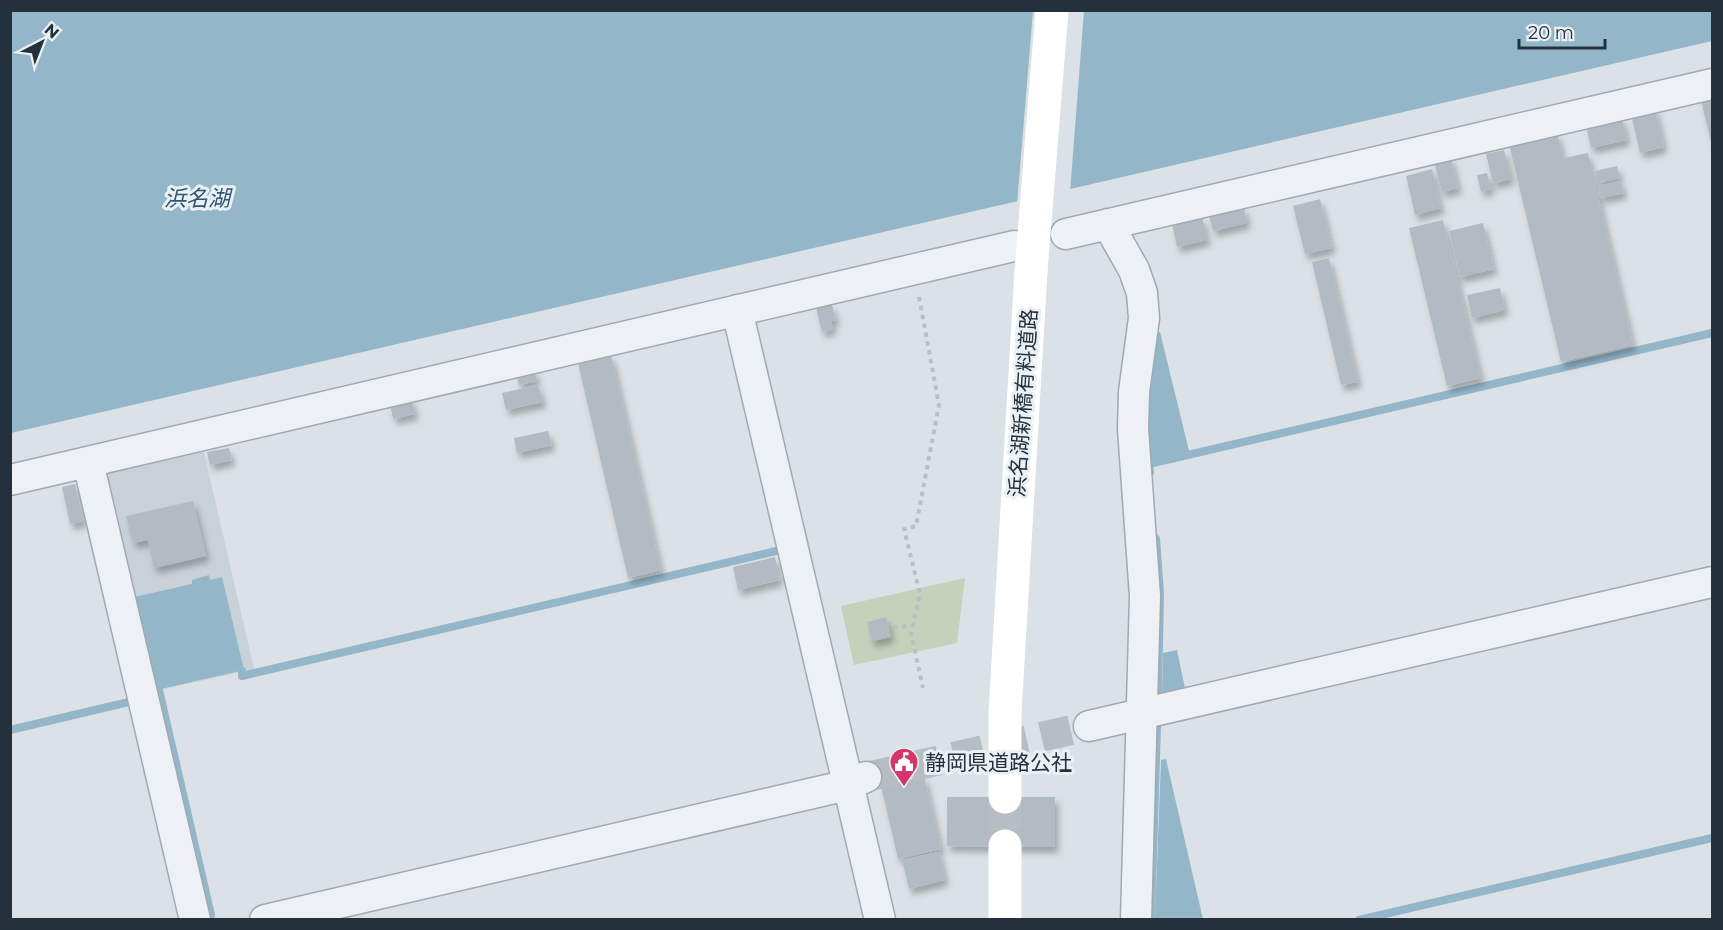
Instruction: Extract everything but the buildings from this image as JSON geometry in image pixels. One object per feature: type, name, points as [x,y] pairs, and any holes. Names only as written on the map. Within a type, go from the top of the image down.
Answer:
[{"type":"main road","name":"浜名湖新橋有料道路","points":[[1005,796],[1005,713],[1023,259],[1052,10]]},
{"type":"main road","points":[[1005,846],[1005,920]]},
{"type":"street","points":[[1066,234],[1713,84]]},
{"type":"street","points":[[1108,224],[1134,270],[1142,293],[1144,318],[1134,392],[1133,429],[1145,596],[1136,920]]},
{"type":"street","points":[[10,480],[914,269],[1023,259]]},
{"type":"street","points":[[737,310],[857,781],[880,920]]},
{"type":"street","points":[[88,462],[195,920]]},
{"type":"street","points":[[1089,726],[1713,582]]},
{"type":"street","points":[[265,920],[857,781]]},
{"type":"path","points":[[914,269],[939,405],[916,526],[904,529],[920,594],[912,627],[912,640],[923,688]]},
{"type":"path","points":[[893,627],[912,627]]},
{"type":"shaded area","points":[[202,444],[254,669],[151,692],[104,467]]},
{"type":"green space","points":[[965,578],[957,643],[854,665],[841,606]]},
{"type":"water","name":"浜名湖","points":[[1712,10],[1712,41],[11,433],[10,11]]},
{"type":"water","points":[[1160,332],[1189,451],[1147,461],[1147,393],[1155,333]]},
{"type":"water","points":[[209,575],[210,580],[222,577],[244,670],[152,691],[130,598],[192,584],[192,580]]},
{"type":"water","points":[[1177,650],[1186,693],[1162,698],[1163,653]]},
{"type":"water","points":[[1166,759],[1203,919],[1155,919],[1161,760]]},
{"type":"pier","points":[[1033,11],[1084,11],[1070,192],[1017,204]]},
{"type":"waterway","points":[[1150,472],[1149,464],[1712,333]]},
{"type":"waterway","points":[[1156,539],[1160,593],[1158,694]]},
{"type":"waterway","points":[[242,671],[242,676],[776,551]]},
{"type":"waterway","points":[[159,690],[211,915]]},
{"type":"waterway","points":[[10,730],[133,701]]},
{"type":"waterway","points":[[1151,920],[1157,725]]},
{"type":"waterway","points":[[1359,920],[1712,838]]},
{"type":"tunnel","points":[[866,777],[1089,726]]},
{"type":"tunnel","points":[[1005,797],[1005,846]]},
{"type":"place","name":"静岡県道路公社","points":[[904,788]]}]
